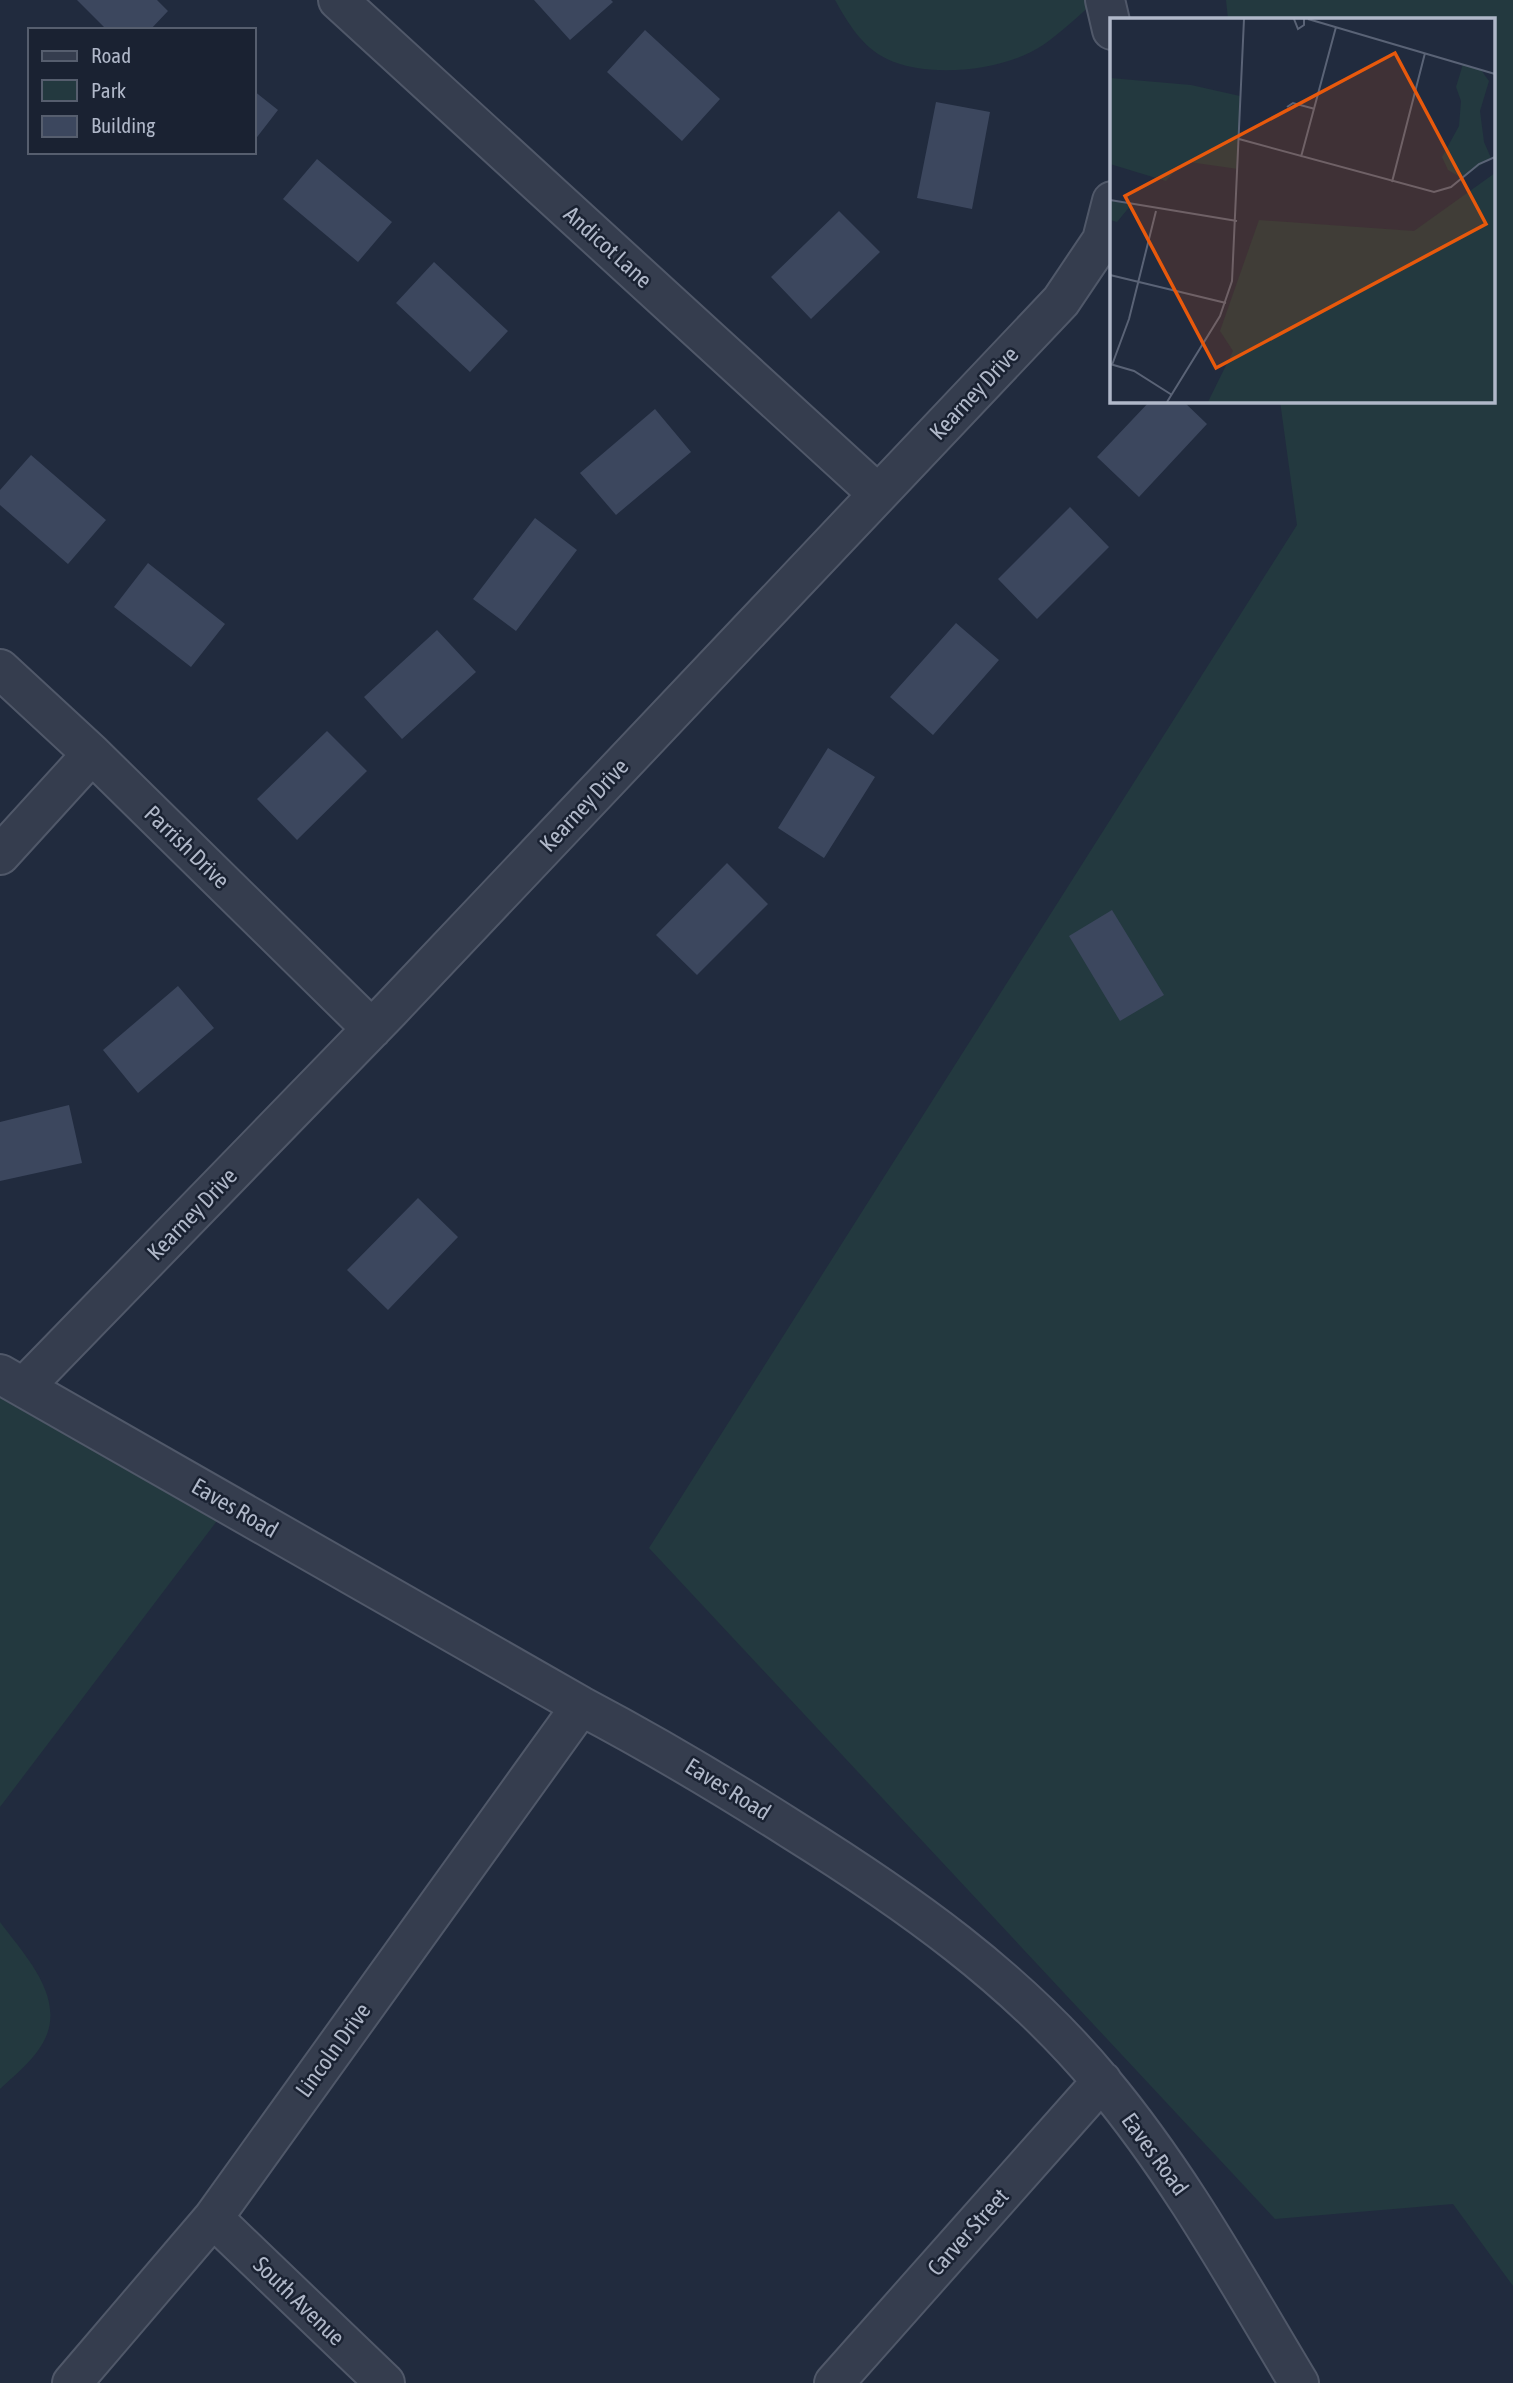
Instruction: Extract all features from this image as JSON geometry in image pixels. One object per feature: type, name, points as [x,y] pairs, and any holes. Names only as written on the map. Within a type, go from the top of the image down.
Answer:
[{"type":"street","name":"Andicot Lane","points":[[338,0],[878,495]]},
{"type":"street","points":[[1105,0],[1110,21]]},
{"type":"street","name":"Kearney Drive","points":[[12,1380],[372,1029],[1061,301],[1102,240],[1110,209]]},
{"type":"street","name":"Parrish Drive","points":[[0,669],[92,754],[372,1029]]},
{"type":"street","points":[[0,855],[92,754]]},
{"type":"street","name":"Eaves Road","points":[[12,1380],[581,1706],[670,1752],[902,1902],[972,1954],[1041,2015],[1102,2081],[1170,2170],[1299,2383]]},
{"type":"street","name":"Lincoln Drive","points":[[72,2383],[213,2218],[581,1706]]},
{"type":"street","name":"Carver Street","points":[[834,2383],[1102,2081]]},
{"type":"street","name":"South Avenue","points":[[213,2218],[385,2383]]},
{"type":"green space","points":[[835,0],[1097,0],[1050,40],[1027,54],[988,66],[945,70],[904,65],[878,54],[857,34]]},
{"type":"green space","points":[[1226,0],[1513,0],[1513,2286],[1453,2204],[1275,2219],[649,1548],[1297,525],[1280,402],[1496,402],[1496,18],[1228,18]]},
{"type":"green space","points":[[0,1374],[229,1505],[0,1807]]},
{"type":"green space","points":[[0,1922],[41,1980],[50,2012],[49,2029],[41,2046],[0,2089]]},
{"type":"building","points":[[77,0],[157,0],[168,11],[152,28],[105,28]]},
{"type":"building","points":[[534,0],[611,0],[613,2],[570,40]]},
{"type":"building","points":[[645,30],[720,99],[682,141],[607,72]]},
{"type":"building","points":[[256,93],[278,110],[256,138]]},
{"type":"building","points":[[936,102],[990,112],[972,209],[917,198]]},
{"type":"building","points":[[317,159],[392,222],[358,262],[283,199]]},
{"type":"building","points":[[839,211],[880,252],[811,319],[771,277]]},
{"type":"building","points":[[434,262],[508,331],[470,372],[396,303]]},
{"type":"building","points":[[1149,402],[1184,402],[1207,424],[1139,497],[1097,457]]},
{"type":"building","points":[[655,409],[691,452],[616,515],[580,473]]},
{"type":"building","points":[[31,455],[106,520],[68,564],[0,505],[0,490]]},
{"type":"building","points":[[1070,507],[1109,547],[1037,619],[998,579]]},
{"type":"building","points":[[535,518],[577,550],[516,631],[473,599]]},
{"type":"building","points":[[148,563],[225,624],[191,667],[114,607]]},
{"type":"building","points":[[956,623],[999,660],[933,735],[890,697]]},
{"type":"building","points":[[437,630],[476,672],[402,739],[364,697]]},
{"type":"building","points":[[327,731],[367,771],[297,840],[257,799]]},
{"type":"building","points":[[828,748],[875,777],[824,858],[778,828]]},
{"type":"building","points":[[727,863],[768,904],[697,975],[656,935]]},
{"type":"building","points":[[1112,910],[1164,995],[1120,1021],[1069,936]]},
{"type":"building","points":[[178,986],[214,1028],[138,1093],[103,1050]]},
{"type":"building","points":[[69,1105],[82,1163],[0,1181],[0,1122]]},
{"type":"building","points":[[418,1198],[458,1237],[388,1310],[347,1270]]}]
